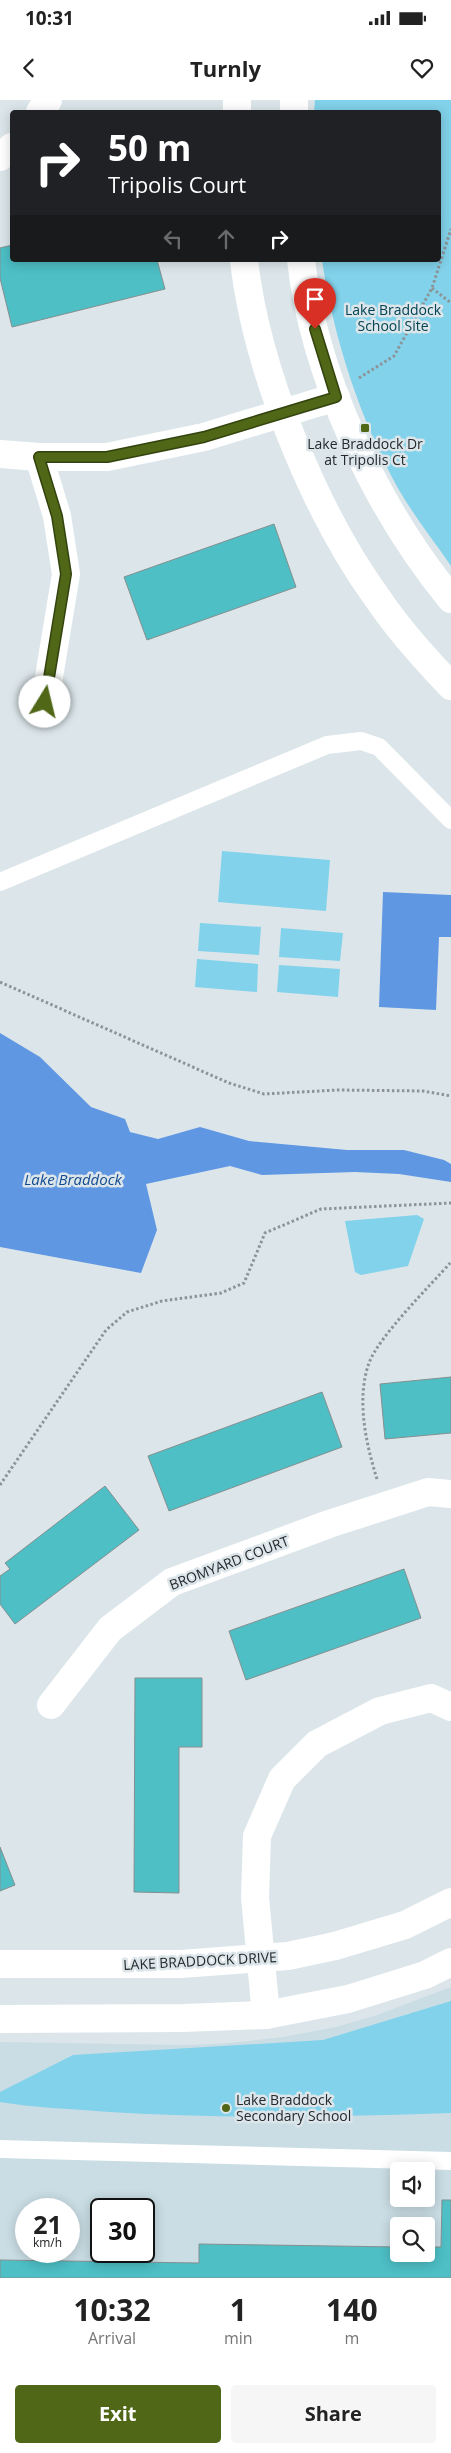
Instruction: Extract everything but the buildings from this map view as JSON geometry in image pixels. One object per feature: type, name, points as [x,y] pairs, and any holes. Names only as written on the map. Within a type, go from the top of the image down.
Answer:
[{"type":"street","points":[[0,157],[10,149]]},
{"type":"street","points":[[244,262],[260,343],[284,414],[310,480],[336,533],[378,599],[451,686]]},
{"type":"street","points":[[301,262],[315,329],[334,392],[386,506],[424,566],[451,599]]},
{"type":"street","points":[[0,454],[39,457],[107,457],[204,437],[284,414],[334,392]]},
{"type":"street","points":[[39,457],[57,516],[66,574],[45,702]]},
{"type":"street","name":"BROMYARD COURT","points":[[51,1705],[110,1629],[172,1582],[428,1492],[451,1494]]},
{"type":"street","points":[[266,2015],[255,1897],[257,1836],[282,1779],[317,1744],[380,1711],[431,1698],[451,1707]]},
{"type":"street","name":"LAKE BRADDOCK DRIVE","points":[[0,1964],[182,1964],[288,1956],[335,1946],[405,1925],[451,1902]]},
{"type":"street","points":[[0,2019],[183,2018],[266,2015],[348,1999],[425,1975],[451,1962]]},
{"type":"lane","points":[[0,882],[327,745],[361,742],[379,747],[451,820]]},
{"type":"lane","points":[[0,2149],[451,2161]]},
{"type":"path","points":[[441,261],[451,231]]},
{"type":"path","points":[[334,392],[394,356],[432,288],[441,262]]},
{"type":"path","points":[[432,288],[451,303]]},
{"type":"path","points":[[0,982],[221,1080],[264,1094],[338,1090],[423,1091],[451,1096]]},
{"type":"path","points":[[0,1485],[106,1330],[127,1312],[162,1302],[221,1293],[244,1283],[265,1234],[320,1209],[451,1203]]},
{"type":"path","points":[[386,1506],[372,1465],[364,1419],[363,1386],[369,1362],[381,1342],[451,1262]]},
{"type":"shaded area","name":"Lake Braddock Secondary School","points":[[451,1987],[451,2278],[0,2278],[0,2042],[190,2045],[283,2037],[336,2027],[374,2016]]},
{"type":"green space","name":"Lake Braddock School Site","points":[[315,100],[451,100],[451,566],[405,500],[372,436],[341,349],[333,319],[322,262],[441,262],[441,110],[314,110]]},
{"type":"green space","points":[[222,851],[330,860],[326,911],[218,902]]},
{"type":"green space","points":[[200,923],[261,927],[259,955],[198,951]]},
{"type":"green space","points":[[281,928],[343,933],[340,961],[279,957]]},
{"type":"green space","points":[[197,959],[258,964],[257,992],[195,987]]},
{"type":"green space","points":[[279,965],[340,969],[338,997],[277,992]]},
{"type":"green space","points":[[417,1215],[424,1219],[408,1266],[361,1275],[355,1272],[345,1221]]},
{"type":"green space","points":[[451,2001],[451,2113],[195,2116],[68,2109],[0,2102],[0,2092],[73,2055],[323,2040]]},
{"type":"water","points":[[383,892],[451,895],[451,937],[439,937],[436,1010],[379,1007]]},
{"type":"water","name":"Lake Braddock","points":[[0,1033],[40,1057],[91,1107],[125,1119],[130,1132],[158,1139],[200,1127],[249,1141],[347,1150],[404,1150],[444,1160],[451,1164],[451,1182],[399,1174],[355,1172],[262,1175],[230,1166],[146,1184],[157,1230],[141,1273],[0,1247]]},
{"type":"place","name":"Lake Braddock Dr at Tripolis Ct","points":[[365,428]]},
{"type":"place","name":"Lake Braddock Secondary School","points":[[226,2108]]},
{"type":"route","points":[[45,702],[66,574],[57,516],[39,457],[107,457],[204,437],[336,397],[315,329]]}]
